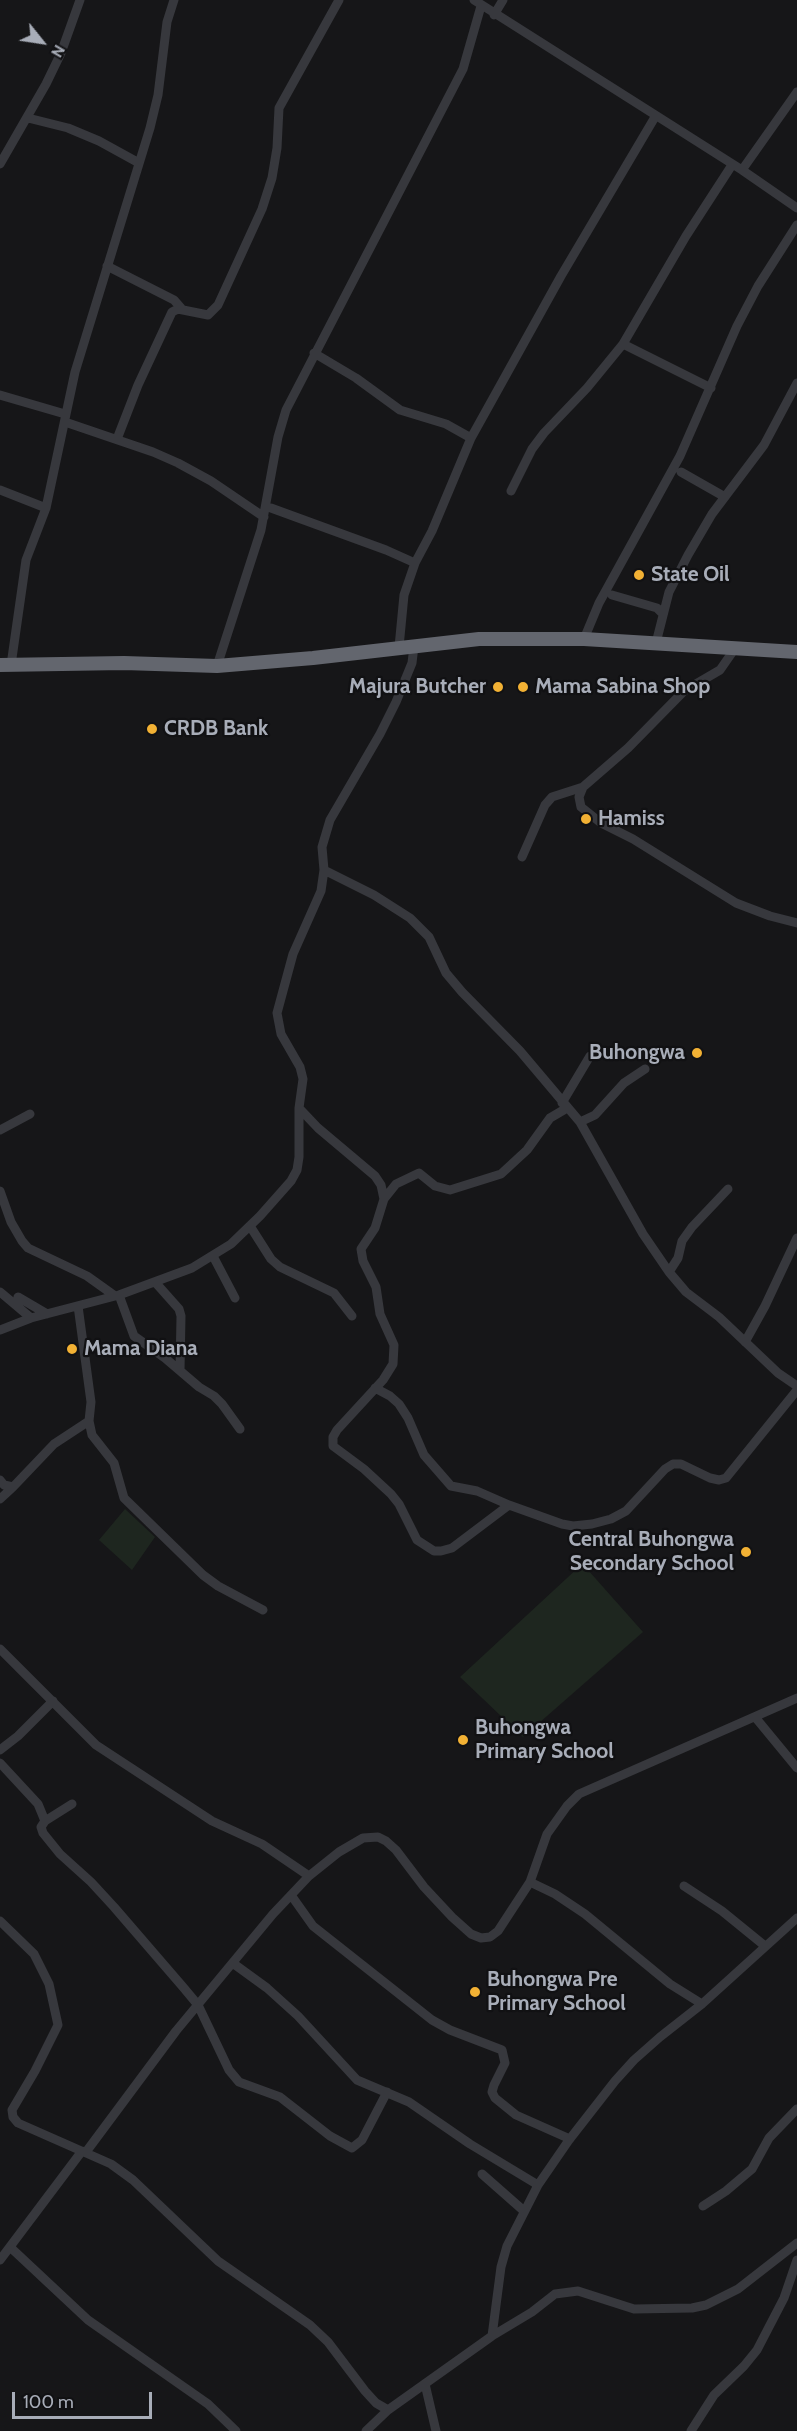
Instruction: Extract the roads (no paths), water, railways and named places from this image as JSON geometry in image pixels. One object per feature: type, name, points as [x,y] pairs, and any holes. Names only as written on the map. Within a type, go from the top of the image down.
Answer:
[{"type":"highway","points":[[6,665],[124,663],[217,666],[313,658],[479,639],[584,639],[797,652]]},
{"type":"street","points":[[0,164],[28,118],[61,53],[80,0]]},
{"type":"street","points":[[6,665],[26,561],[46,508],[75,372],[158,95],[167,21],[174,0]]},
{"type":"street","points":[[117,440],[138,385],[172,312],[178,309],[208,315],[218,305],[262,209],[272,178],[277,148],[279,108],[339,0]]},
{"type":"street","points":[[494,15],[503,0]]},
{"type":"street","points":[[217,666],[240,600],[264,517],[286,410],[463,69],[477,3],[742,170],[797,208]]},
{"type":"street","points":[[742,170],[797,92]]},
{"type":"street","points":[[399,647],[404,596],[415,563],[432,531],[471,438],[561,276],[655,117]]},
{"type":"street","points":[[28,118],[68,128],[99,141],[139,163]]},
{"type":"street","points":[[511,492],[532,449],[544,433],[593,382],[623,344],[686,236],[732,165]]},
{"type":"street","points":[[584,639],[599,603],[680,456],[737,326],[758,286],[797,225]]},
{"type":"street","points":[[107,266],[174,300],[181,308],[178,309]]},
{"type":"street","points":[[623,344],[711,388]]},
{"type":"street","points":[[314,353],[356,378],[400,410],[446,424],[471,438]]},
{"type":"street","points":[[656,643],[669,592],[688,555],[725,497],[764,446],[797,383]]},
{"type":"street","points":[[0,395],[178,463],[211,481],[264,517]]},
{"type":"street","points":[[681,472],[725,497]]},
{"type":"street","points":[[0,490],[46,508]]},
{"type":"street","points":[[271,508],[415,563]]},
{"type":"street","points":[[612,594],[657,608],[663,614]]},
{"type":"street","points":[[0,1330],[31,1318],[117,1295],[184,1271],[231,1244],[291,1181],[297,1170],[299,1108],[303,1079],[300,1067],[281,1034],[278,1013],[293,954],[321,891],[324,870],[322,847],[330,820],[396,702],[412,663],[414,646]]},
{"type":"street","points":[[522,856],[545,805],[552,797],[583,787],[627,748],[684,691],[720,670],[736,647]]},
{"type":"street","points":[[583,787],[579,797],[580,807],[601,823],[633,839],[736,903],[770,916],[797,922]]},
{"type":"street","points":[[324,870],[410,918],[429,937],[446,973],[520,1051],[580,1122],[643,1234],[669,1272],[686,1292],[719,1317],[797,1388],[726,1478],[718,1480],[710,1478],[681,1464],[673,1464],[664,1468],[626,1511],[611,1519],[573,1526],[509,1505],[477,1491],[451,1486],[424,1455],[408,1418],[399,1404],[375,1388]]},
{"type":"street","points":[[509,1505],[452,1548],[434,1551],[417,1540],[399,1504],[391,1494],[364,1469],[333,1446],[333,1437],[337,1430],[375,1388],[393,1364],[395,1353],[380,1314],[376,1287],[363,1261],[362,1249],[375,1228],[384,1200],[396,1184],[418,1173],[435,1186],[450,1190],[501,1174],[510,1167],[527,1150],[550,1118],[565,1106],[590,1056]]},
{"type":"street","points":[[580,1122],[595,1114],[624,1083],[645,1069]]},
{"type":"street","points":[[299,1108],[318,1128],[375,1176],[381,1185],[384,1200]]},
{"type":"street","points":[[0,1131],[30,1114]]},
{"type":"street","points":[[669,1272],[678,1258],[682,1241],[728,1189]]},
{"type":"street","points":[[0,1191],[11,1222],[28,1248],[87,1276],[117,1295],[134,1336],[222,1404],[240,1429]]},
{"type":"street","points":[[250,1226],[271,1259],[280,1267],[334,1293],[352,1316]]},
{"type":"street","points":[[745,1342],[797,1238]]},
{"type":"street","points":[[213,1256],[235,1298]]},
{"type":"street","points":[[155,1282],[179,1309],[181,1316],[180,1371]]},
{"type":"street","points":[[0,1292],[31,1318]]},
{"type":"street","points":[[18,1297],[47,1314]]},
{"type":"street","points":[[78,1306],[91,1402],[89,1421],[92,1435],[114,1463],[124,1498],[203,1575],[218,1586],[263,1610]]},
{"type":"street","points":[[0,1499],[54,1444],[89,1421]]},
{"type":"street","points":[[0,1480],[4,1485],[13,1487]]},
{"type":"street","points":[[0,1649],[83,1733],[117,1760],[213,1821],[278,1854],[309,1876]]},
{"type":"street","points":[[0,2260],[198,2005],[291,1895],[309,1876],[339,1852],[363,1838],[378,1837],[396,1850],[424,1887],[471,1934],[481,1938],[490,1937],[498,1931],[530,1882],[547,1834],[567,1806],[579,1794],[797,1698]]},
{"type":"street","points":[[0,1750],[18,1736],[53,1701]]},
{"type":"street","points":[[755,1717],[797,1768]]},
{"type":"street","points":[[0,1763],[38,1804],[45,1821]]},
{"type":"street","points":[[72,1804],[45,1821],[41,1827],[43,1833],[60,1854],[106,1899],[198,2005],[229,2070],[239,2082],[280,2097],[347,2147],[356,2146],[362,2140],[387,2092]]},
{"type":"street","points":[[530,1882],[555,1894],[585,1914],[662,1978],[702,2004]]},
{"type":"street","points":[[684,1886],[722,1911],[765,1946]]},
{"type":"street","points":[[291,1895],[313,1926],[432,2020],[450,2030],[501,2050],[505,2063],[494,2085],[492,2092],[495,2098],[516,2115],[570,2139]]},
{"type":"street","points":[[492,2336],[501,2267],[507,2246],[538,2185],[570,2139],[615,2081],[634,2061],[702,2004],[797,1918]]},
{"type":"street","points":[[0,1921],[34,1954],[49,1984],[58,2025],[12,2110],[13,2117],[18,2123],[111,2164],[133,2180],[218,2261],[310,2325],[328,2342],[364,2391],[376,2403],[388,2410]]},
{"type":"street","points":[[234,1964],[267,1988],[298,2016],[357,2080],[409,2102],[470,2144],[538,2185]]},
{"type":"street","points":[[703,2206],[726,2191],[752,2169],[769,2138],[797,2109]]},
{"type":"street","points":[[482,2174],[524,2211]]},
{"type":"street","points":[[366,2431],[388,2410],[492,2336],[532,2312],[546,2298],[566,2291],[578,2292],[634,2309],[679,2310],[706,2304],[738,2289],[797,2243]]},
{"type":"street","points":[[10,2247],[88,2320],[208,2404],[236,2431]]},
{"type":"street","points":[[691,2431],[714,2395],[757,2350],[783,2298],[797,2260]]},
{"type":"street","points":[[425,2384],[436,2431]]},
{"type":"place","name":"State Oil","points":[[639,575]]},
{"type":"place","name":"Majura Butcher","points":[[498,687]]},
{"type":"place","name":"Mama Sabina Shop","points":[[523,687]]},
{"type":"place","name":"CRDB Bank","points":[[152,729]]},
{"type":"place","name":"Hamiss","points":[[586,819]]},
{"type":"place","name":"Buhongwa","points":[[697,1053]]},
{"type":"place","name":"Mama Diana","points":[[72,1349]]},
{"type":"place","name":"Central Buhongwa Secondary School","points":[[746,1552]]},
{"type":"place","name":"Buhongwa Primary School","points":[[463,1740]]},
{"type":"place","name":"Buhongwa Pre Primary School","points":[[475,1992]]}]
